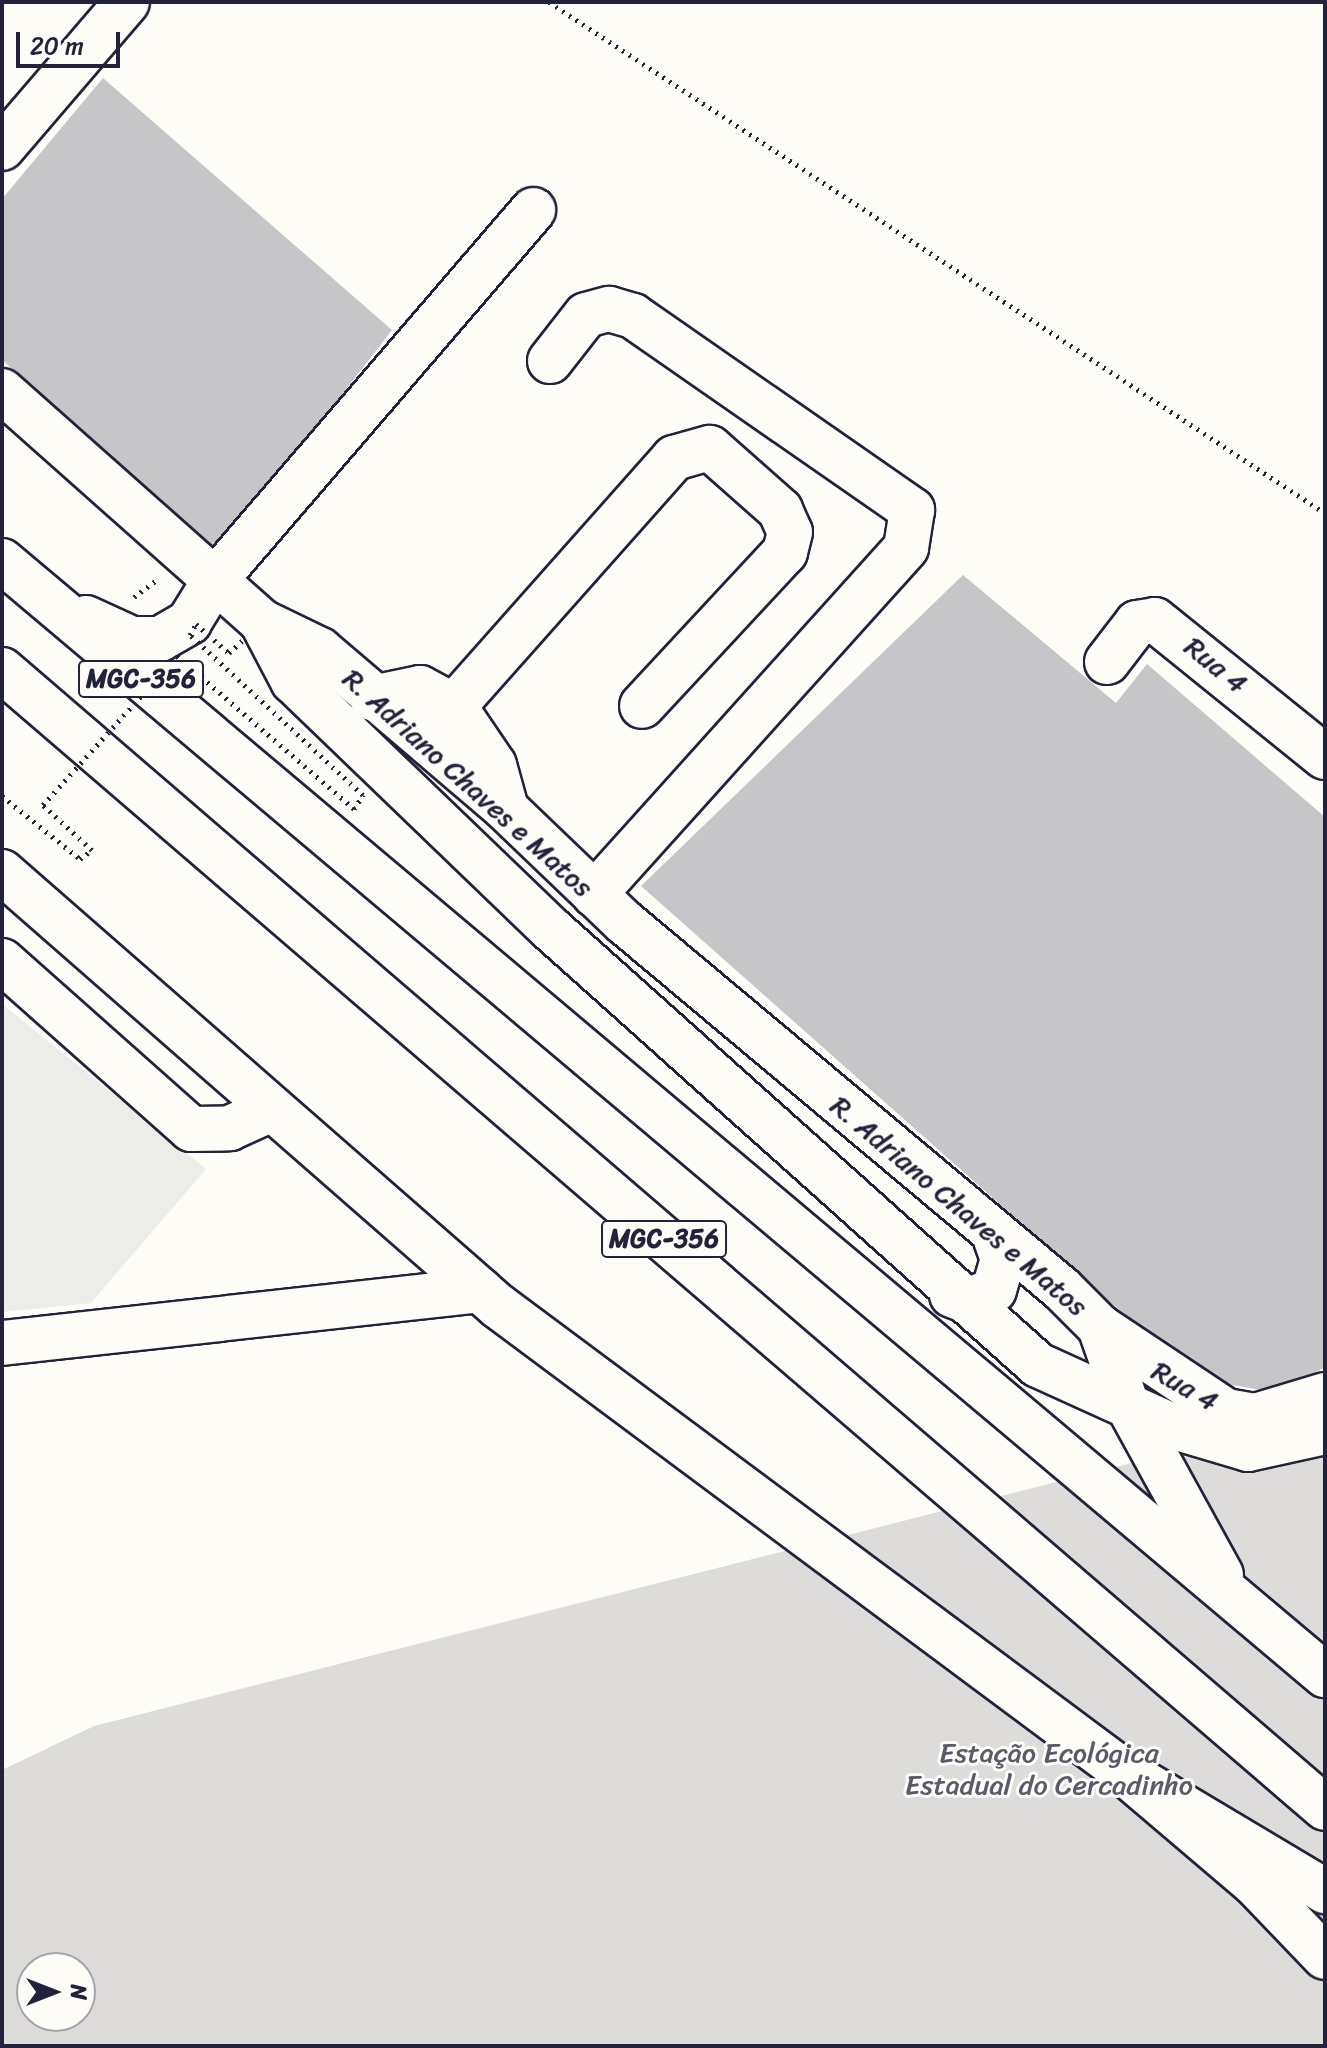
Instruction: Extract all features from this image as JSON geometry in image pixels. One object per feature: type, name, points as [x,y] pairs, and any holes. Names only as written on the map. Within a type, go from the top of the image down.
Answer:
[{"type":"main road","points":[[2,148],[127,2]]},
{"type":"main road","points":[[38,591],[132,639],[160,639],[189,622],[215,580],[533,210]]},
{"type":"main road","points":[[550,361],[586,315],[609,309],[633,316],[912,510],[906,548],[594,894]]},
{"type":"main road","name":"R. Adriano Chaves e Matos","points":[[2,391],[215,580],[293,681],[582,959],[952,1295],[1038,1365],[1126,1402]]},
{"type":"main road","points":[[454,706],[674,458],[710,448],[780,510],[790,532],[785,552],[642,706]]},
{"type":"main road","name":"MGC-356","points":[[2,561],[1325,1675]]},
{"type":"main road","name":"Rua 4","points":[[1107,662],[1137,623],[1155,620],[1325,757]]},
{"type":"main road","name":"R. Adriano Chaves e Matos","points":[[254,629],[320,650],[372,698],[505,808],[594,894],[1100,1327],[1126,1402]]},
{"type":"main road","name":"MGC-356","points":[[2,670],[1325,1808]]},
{"type":"main road","points":[[372,698],[420,688],[454,706],[494,765],[505,808]]},
{"type":"main road","points":[[2,872],[480,1290],[1120,1769],[1255,1884],[1325,1957]]},
{"type":"main road","points":[[2,961],[191,1129],[230,1128],[272,1109]]},
{"type":"main road","points":[[952,1295],[968,1301],[994,1290],[1003,1259],[996,1240]]},
{"type":"main road","points":[[2,1343],[480,1290]]},
{"type":"main road","name":"Rua 4","points":[[1100,1327],[1226,1411],[1255,1416],[1325,1395]]},
{"type":"main road","points":[[1126,1402],[1232,1595]]},
{"type":"main road","points":[[1126,1402],[1177,1428],[1248,1449]]},
{"type":"main road","points":[[1191,1520],[1195,1469],[1205,1458],[1325,1432]]},
{"type":"main road","points":[[1120,1769],[1325,1891]]},
{"type":"path","points":[[549,2],[1325,513]]},
{"type":"path","points":[[2,796],[80,859],[92,850],[43,805],[177,656],[354,809],[363,795],[190,635],[196,624],[229,653],[254,629]]},
{"type":"shaded area","points":[[2,1004],[206,1169],[91,1303],[2,1312]]},
{"type":"green space","name":"Estação Ecológica Estadual do Cercadinho","points":[[1325,1414],[1325,2046],[2,2046],[2,1770],[94,1726]]},
{"type":"building","points":[[103,78],[392,330],[219,553],[2,360],[2,199]]},
{"type":"building","points":[[963,575],[1116,703],[1147,664],[1325,817],[1325,1367],[1280,1393],[1197,1379],[641,886]]}]
